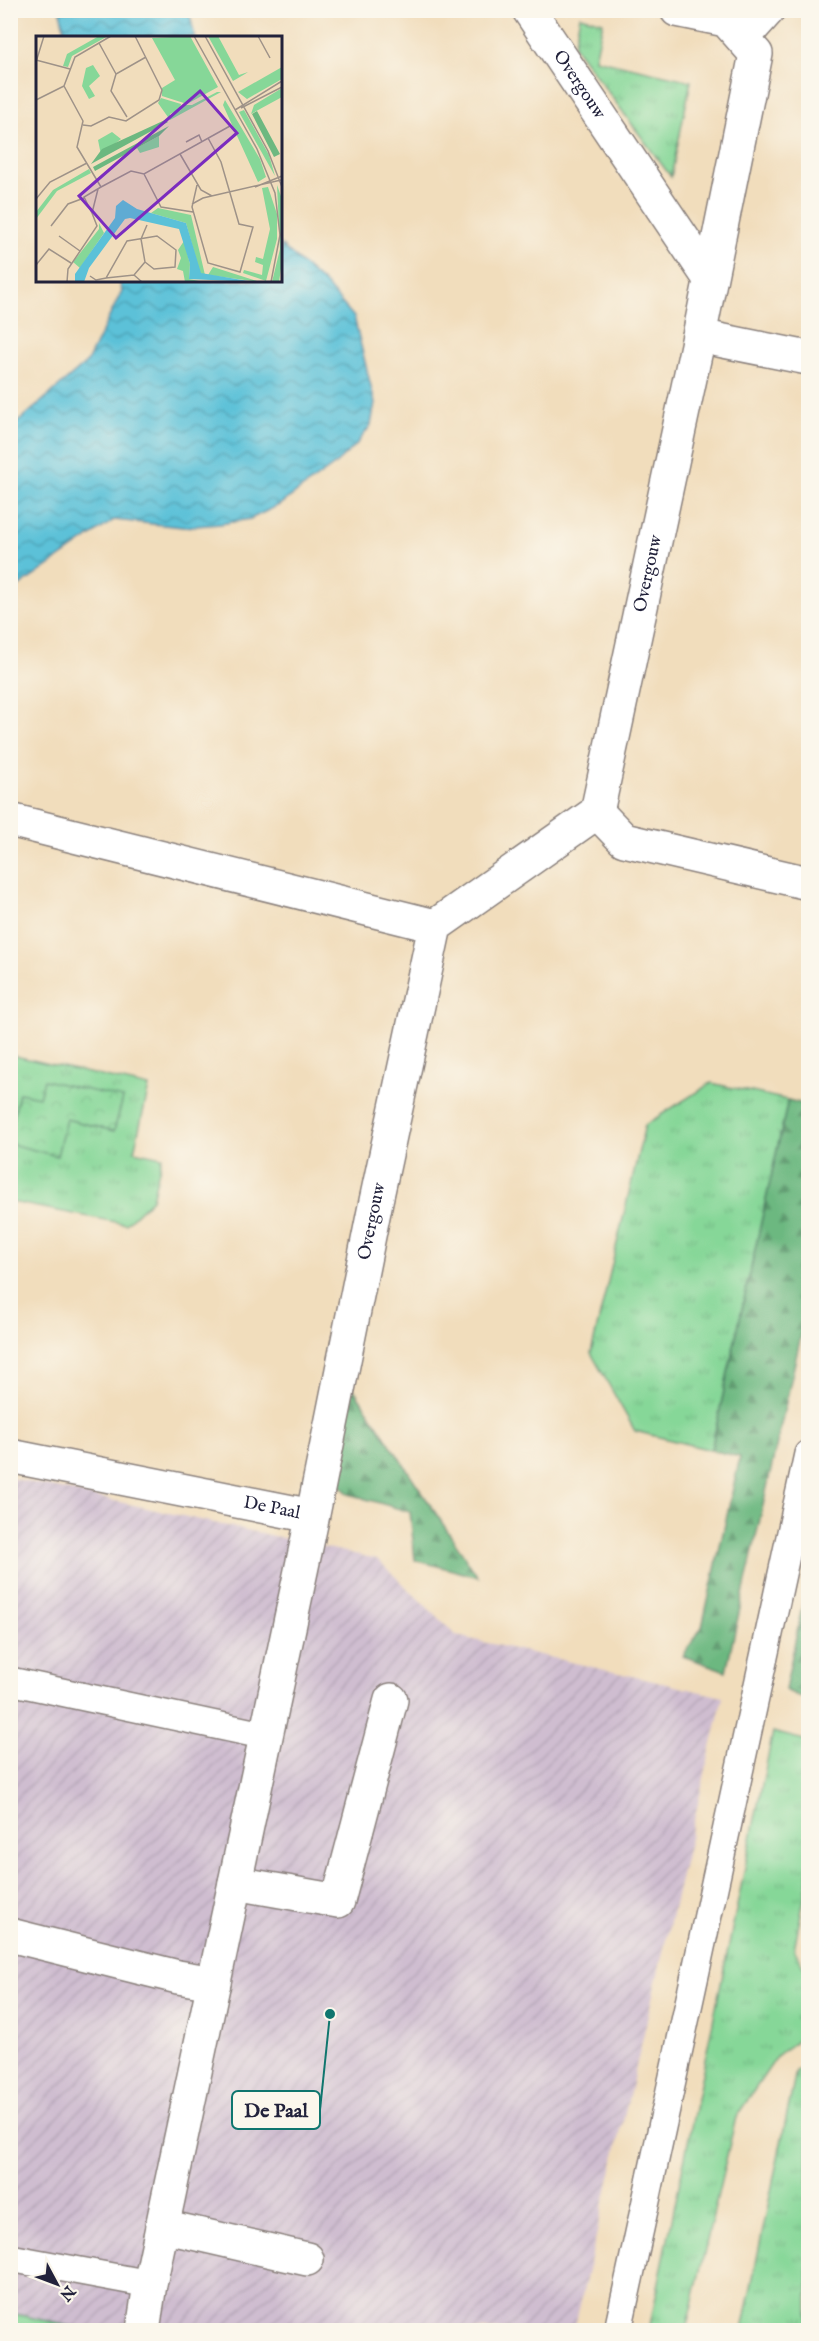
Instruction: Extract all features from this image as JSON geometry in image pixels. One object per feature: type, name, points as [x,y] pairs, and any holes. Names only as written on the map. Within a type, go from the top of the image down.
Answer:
[{"type":"street","name":"Overgouw","points":[[529,10],[710,279]]},
{"type":"street","name":"Overgouw","points":[[597,812],[699,336],[756,54],[726,20],[677,10]]},
{"type":"street","points":[[743,38],[768,10]]},
{"type":"street","points":[[699,336],[808,358]]},
{"type":"street","points":[[10,820],[435,926],[597,812],[624,840],[808,882]]},
{"type":"street","name":"Overgouw","points":[[312,1516],[435,926]]},
{"type":"street","name":"De Paal","points":[[10,1456],[312,1516],[162,2226],[143,2331]]},
{"type":"street","points":[[235,1883],[338,1901],[391,1700]]},
{"type":"street","points":[[10,1935],[178,1977],[214,1983]]},
{"type":"street","points":[[162,2226],[307,2259]]},
{"type":"lane","points":[[618,2331],[808,1454]]},
{"type":"lane","points":[[10,1681],[267,1736]]},
{"type":"lane","points":[[10,2258],[150,2284]]},
{"type":"shaded area","points":[[11,1478],[377,1559],[457,1636],[723,1697],[574,2330],[11,2330]]},
{"type":"green space","points":[[580,16],[603,22],[595,59],[691,81],[671,177],[574,46]]},
{"type":"green space","points":[[11,1055],[149,1087],[134,1151],[162,1157],[152,1199],[126,1224],[11,1202]]},
{"type":"green space","points":[[44,1080],[123,1098],[114,1131],[66,1119],[57,1156],[11,1144],[11,1129],[19,1093],[39,1097]]},
{"type":"green space","points":[[711,1083],[788,1100],[711,1450],[635,1431],[591,1353],[645,1125]]},
{"type":"green space","points":[[788,1100],[808,1105],[808,1304],[726,1671],[683,1656],[702,1627],[740,1457],[711,1450]]},
{"type":"green space","points":[[353,1388],[478,1577],[415,1560],[410,1512],[349,1494],[335,1481]]},
{"type":"green space","points":[[808,1578],[808,1695],[802,1698],[785,1690]]},
{"type":"green space","points":[[773,1732],[808,1741],[808,1879],[794,1949],[808,1975],[808,2032],[778,2055],[736,2117],[686,2330],[649,2330]]},
{"type":"green space","points":[[808,2064],[808,2330],[742,2330],[796,2071]]},
{"type":"green space","points":[[11,2313],[78,2328],[77,2330],[11,2330]]},
{"type":"water","points":[[60,11],[189,11],[195,36],[66,36]]},
{"type":"water","points":[[282,246],[327,286],[354,317],[375,403],[371,425],[355,446],[333,466],[279,505],[250,519],[183,527],[114,520],[11,592],[11,428],[87,362],[122,291],[119,282],[282,282]]},
{"type":"place","name":"De Paal","points":[[330,2014]]}]
